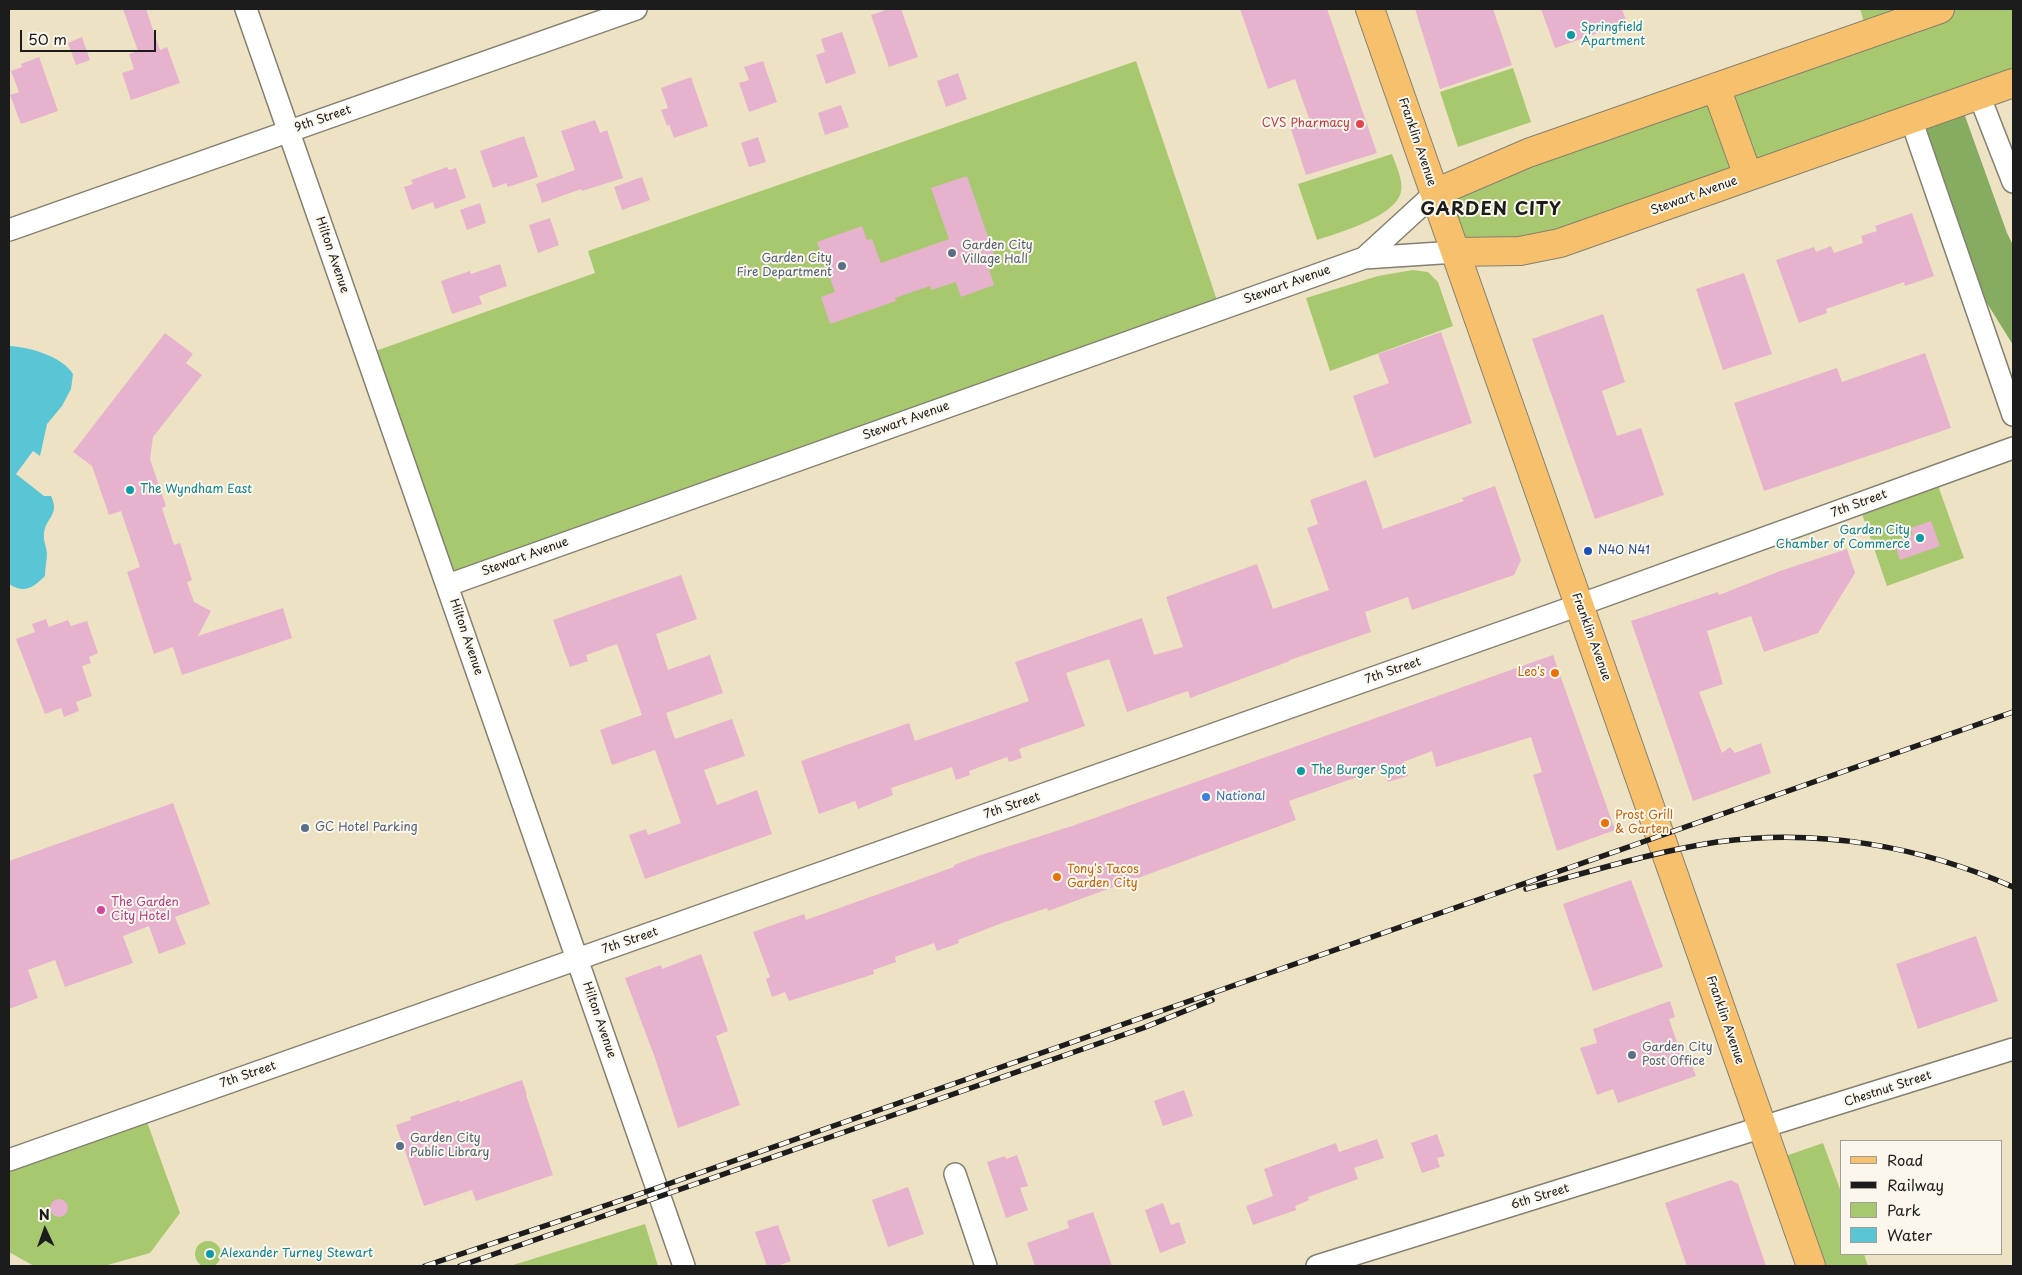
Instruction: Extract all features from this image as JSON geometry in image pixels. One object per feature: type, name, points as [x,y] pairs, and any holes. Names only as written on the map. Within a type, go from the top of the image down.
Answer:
[{"type":"main road","name":"Franklin Avenue","points":[[1370,9],[1811,1266]]},
{"type":"main road","name":"Stewart Avenue","points":[[1435,193],[1528,152],[1940,9]]},
{"type":"main road","name":"Stewart Avenue","points":[[1456,252],[1520,250],[1560,243],[2013,83]]},
{"type":"main road","points":[[1716,87],[1748,176]]},
{"type":"street","name":"Hilton Avenue","points":[[246,9],[684,1266]]},
{"type":"street","name":"9th Street","points":[[9,230],[636,9]]},
{"type":"street","points":[[1979,95],[2013,182]]},
{"type":"street","points":[[1911,119],[2013,415]]},
{"type":"street","name":"Stewart Avenue","points":[[1364,258],[1435,193]]},
{"type":"street","name":"Stewart Avenue","points":[[448,585],[1364,258],[1456,252]]},
{"type":"street","name":"7th Street","points":[[9,1160],[1579,605],[2013,448]]},
{"type":"street","name":"Chestnut Street","points":[[1763,1128],[2013,1049]]},
{"type":"street","name":"6th Street","points":[[1317,1266],[1763,1128]]},
{"type":"street","points":[[955,1174],[986,1266]]},
{"type":"green space","points":[[1860,9],[2013,9],[2013,84],[1600,229],[1465,246],[1451,211],[1455,194],[1866,29]]},
{"type":"green space","points":[[1136,61],[1221,312],[448,585],[367,354],[595,273],[588,251]]},
{"type":"green space","points":[[1513,68],[1531,122],[1458,147],[1440,92]]},
{"type":"green space","points":[[1960,102],[2013,245],[2013,345],[1949,242],[1902,123]]},
{"type":"green space","points":[[1392,154],[1401,185],[1400,195],[1395,203],[1386,211],[1363,224],[1317,240],[1298,184]]},
{"type":"green space","points":[[1413,270],[1428,272],[1438,282],[1453,326],[1330,371],[1306,298],[1378,276]]},
{"type":"green space","points":[[1936,480],[1964,558],[1887,586],[1860,508]]},
{"type":"green space","points":[[143,1111],[180,1213],[150,1253],[104,1266],[34,1266],[9,1252],[9,1158]]},
{"type":"green space","points":[[1823,1143],[1840,1189],[1840,1255],[1864,1255],[1868,1266],[1811,1266],[1774,1160]]},
{"type":"green space","points":[[645,1224],[658,1266],[510,1266]]},
{"type":"green space","points":[[208,1241],[217,1245],[221,1254],[217,1263],[208,1267],[199,1263],[195,1254],[199,1245]]},
{"type":"water","points":[[9,346],[26,348],[53,357],[73,374],[71,389],[62,406],[47,424],[40,456],[33,451],[16,474],[44,496],[51,496],[54,508],[44,533],[47,553],[45,576],[36,584],[24,589],[19,589],[9,584]]},
{"type":"building","points":[[123,9],[146,9],[160,50],[167,47],[180,83],[131,100],[122,73],[134,69],[129,54],[138,51]]},
{"type":"building","points":[[889,9],[901,9],[918,57],[889,67],[871,15]]},
{"type":"building","points":[[1240,9],[1327,9],[1377,153],[1306,175],[1291,129],[1310,121],[1295,79],[1268,89]]},
{"type":"building","points":[[1415,9],[1493,9],[1512,65],[1440,89]]},
{"type":"building","name":"Springfield Apartment","points":[[1541,9],[1622,9],[1627,23],[1555,48]]},
{"type":"building","points":[[842,32],[856,73],[826,84],[816,55],[825,52],[821,39]]},
{"type":"building","points":[[82,37],[90,60],[76,65],[68,43]]},
{"type":"building","points":[[39,57],[58,111],[21,124],[10,95],[19,92],[11,71],[22,67],[21,64]]},
{"type":"building","points":[[763,61],[777,102],[749,112],[739,83],[749,80],[744,67]]},
{"type":"building","points":[[958,73],[967,99],[946,107],[937,81]]},
{"type":"building","points":[[691,77],[708,126],[674,138],[661,110],[668,108],[661,88]]},
{"type":"building","points":[[841,105],[849,127],[825,135],[818,113]]},
{"type":"building","points":[[595,120],[600,133],[607,130],[623,178],[582,191],[581,189],[542,203],[536,184],[575,170],[561,131]]},
{"type":"building","points":[[524,136],[538,177],[508,187],[506,183],[493,188],[480,151]]},
{"type":"building","points":[[758,137],[766,162],[749,167],[741,143]]},
{"type":"building","points":[[447,167],[449,170],[456,168],[466,198],[435,209],[433,202],[412,210],[404,187],[413,184],[411,180]]},
{"type":"building","name":"Garden City Village Hall","points":[[967,176],[996,260],[987,263],[994,285],[961,297],[956,282],[931,290],[930,286],[895,298],[896,301],[830,324],[821,297],[835,292],[817,242],[862,226],[867,240],[872,239],[881,263],[949,239],[931,188]]},
{"type":"building","points":[[642,177],[650,200],[622,210],[614,187]]},
{"type":"building","points":[[480,203],[486,223],[467,230],[460,210]]},
{"type":"building","points":[[1912,213],[1934,276],[1905,286],[1904,282],[1826,309],[1827,313],[1799,323],[1776,260],[1814,247],[1816,252],[1831,246],[1834,253],[1863,243],[1861,236],[1877,231],[1875,226]]},
{"type":"building","points":[[550,218],[559,245],[538,253],[529,225]]},
{"type":"building","points":[[500,264],[507,286],[479,296],[482,304],[452,314],[441,281],[470,271],[471,274]]},
{"type":"building","points":[[1744,273],[1772,354],[1723,370],[1696,289]]},
{"type":"building","points":[[1603,314],[1625,382],[1602,391],[1617,436],[1641,428],[1664,495],[1595,519],[1532,339]]},
{"type":"building","points":[[1441,332],[1472,423],[1374,458],[1353,396],[1389,383],[1378,354]]},
{"type":"building","name":"The Wyndham East","points":[[165,333],[193,354],[186,363],[202,375],[153,437],[150,459],[166,506],[162,508],[174,545],[180,543],[192,580],[187,582],[194,602],[211,611],[198,636],[283,608],[292,638],[182,675],[173,647],[154,654],[127,572],[140,567],[121,511],[109,515],[92,466],[73,452]]},
{"type":"building","points":[[1925,353],[1951,428],[1764,491],[1734,403],[1837,368],[1842,382]]},
{"type":"building","points":[[1366,480],[1383,529],[1464,501],[1462,498],[1495,486],[1521,560],[1514,575],[1412,610],[1408,597],[1365,612],[1371,632],[1190,698],[1188,691],[1127,712],[1109,659],[1066,673],[1085,726],[1019,749],[1022,758],[1009,762],[1007,757],[969,771],[970,775],[956,780],[952,767],[891,788],[893,795],[858,809],[855,801],[819,814],[801,761],[909,723],[915,741],[1029,701],[1015,662],[1142,618],[1154,655],[1183,647],[1166,597],[1257,564],[1273,609],[1329,590],[1307,528],[1318,524],[1310,500]]},
{"type":"building","name":"Garden City Chamber of Commerce","points":[[1931,521],[1940,546],[1900,560],[1894,542],[1913,535],[1911,528]]},
{"type":"building","points":[[1847,549],[1855,573],[1818,633],[1764,652],[1751,616],[1707,631],[1723,684],[1699,692],[1722,753],[1730,747],[1735,753],[1761,743],[1771,773],[1693,801],[1631,621],[1718,592],[1719,595],[1780,571]]},
{"type":"building","points":[[681,575],[697,619],[656,634],[668,670],[710,655],[723,693],[666,713],[675,739],[732,719],[745,756],[704,770],[717,805],[757,790],[772,834],[645,879],[629,835],[646,829],[648,835],[681,823],[655,750],[612,765],[600,730],[642,715],[617,644],[586,655],[588,661],[570,667],[553,620]]},
{"type":"building","points":[[46,619],[49,627],[68,620],[71,626],[87,621],[98,653],[89,657],[91,663],[82,666],[92,696],[76,702],[79,711],[64,717],[61,708],[45,714],[16,639],[35,632],[32,624]]},
{"type":"building","points":[[1553,655],[1615,830],[1557,851],[1533,775],[1542,772],[1531,737],[1436,767],[1432,751],[1403,762],[1408,776],[1388,782],[1383,768],[1289,801],[1296,820],[1048,911],[1047,908],[1002,923],[958,940],[959,943],[937,951],[934,943],[895,957],[896,962],[873,970],[874,974],[789,1001],[785,992],[772,997],[766,979],[770,977],[753,932],[804,914],[806,920],[954,867],[954,865],[978,856],[1072,826]]},
{"type":"building","name":"The Garden City Hotel","points":[[173,803],[210,904],[175,917],[186,944],[159,954],[149,926],[123,936],[133,963],[65,987],[55,960],[28,970],[38,998],[9,1009],[9,861]]},
{"type":"building","points":[[1631,880],[1663,967],[1593,991],[1563,904]]},
{"type":"building","points":[[1976,936],[1998,1001],[1918,1029],[1896,964]]},
{"type":"building","points":[[701,954],[728,1031],[716,1036],[740,1105],[678,1128],[655,1058],[625,978],[661,965],[662,969]]},
{"type":"building","name":"Garden City Post Office","points":[[1670,1001],[1675,1017],[1669,1019],[1684,1063],[1690,1061],[1696,1076],[1618,1103],[1613,1089],[1597,1095],[1580,1048],[1597,1043],[1593,1029]]},
{"type":"building","name":"Garden City Public Library","points":[[522,1080],[553,1175],[476,1201],[472,1190],[424,1206],[396,1125],[411,1120],[410,1117]]},
{"type":"building","points":[[1184,1090],[1193,1116],[1163,1126],[1154,1101]]},
{"type":"building","points":[[1437,1134],[1445,1156],[1437,1158],[1440,1167],[1422,1173],[1411,1143]]},
{"type":"building","points":[[1377,1139],[1384,1158],[1354,1168],[1358,1179],[1308,1197],[1309,1200],[1295,1206],[1296,1210],[1253,1225],[1246,1206],[1273,1196],[1264,1169],[1336,1143],[1339,1152]]},
{"type":"building","points":[[1017,1155],[1028,1186],[1020,1188],[1028,1210],[1006,1218],[987,1162],[1005,1156],[1006,1159]]},
{"type":"building","points":[[1731,1180],[1738,1184],[1766,1266],[1687,1266],[1665,1203]]},
{"type":"building","points":[[908,1187],[924,1234],[888,1247],[872,1200]]},
{"type":"building","points":[[59,1199],[65,1202],[68,1208],[65,1214],[59,1217],[53,1214],[50,1208],[53,1202]]},
{"type":"building","points":[[1163,1203],[1171,1225],[1179,1222],[1186,1243],[1160,1253],[1145,1210]]},
{"type":"building","points":[[1093,1212],[1112,1266],[1035,1266],[1027,1243],[1069,1228],[1067,1221]]},
{"type":"building","points":[[778,1225],[791,1261],[777,1266],[767,1266],[755,1232]]},
{"type":"railway","points":[[425,1266],[631,1197],[2013,712]]},
{"type":"railway","points":[[1526,889],[1693,846],[1755,838],[1793,837],[1831,839],[1905,851],[1942,861],[2013,887]]},
{"type":"railway","points":[[460,1266],[1143,1028],[1212,1000]]},
{"type":"place","name":"Springfield Apartment","points":[[1571,35]]},
{"type":"place","name":"CVS Pharmacy","points":[[1360,124]]},
{"type":"place","name":"Garden City Village Hall","points":[[952,253]]},
{"type":"place","name":"Garden City Fire Department","points":[[842,266]]},
{"type":"place","name":"The Wyndham East","points":[[130,490]]},
{"type":"place","name":"Garden City Chamber of Commerce","points":[[1920,538]]},
{"type":"place","name":"N40 N41","points":[[1588,551]]},
{"type":"place","name":"Leo's","points":[[1555,673]]},
{"type":"place","name":"The Burger Spot","points":[[1301,771]]},
{"type":"place","name":"National","points":[[1206,797]]},
{"type":"place","name":"Prost Grill & Garten","points":[[1605,823]]},
{"type":"place","name":"GC Hotel Parking","points":[[305,828]]},
{"type":"place","name":"Tony's Tacos Garden City","points":[[1057,877]]},
{"type":"place","name":"The Garden City Hotel","points":[[101,910]]},
{"type":"place","name":"Garden City Post Office","points":[[1632,1055]]},
{"type":"place","name":"Garden City Public Library","points":[[400,1146]]},
{"type":"place","name":"Alexander Turney Stewart","points":[[210,1254]]},
{"type":"district","name":"GARDEN CITY","points":[[1491,210]]}]
